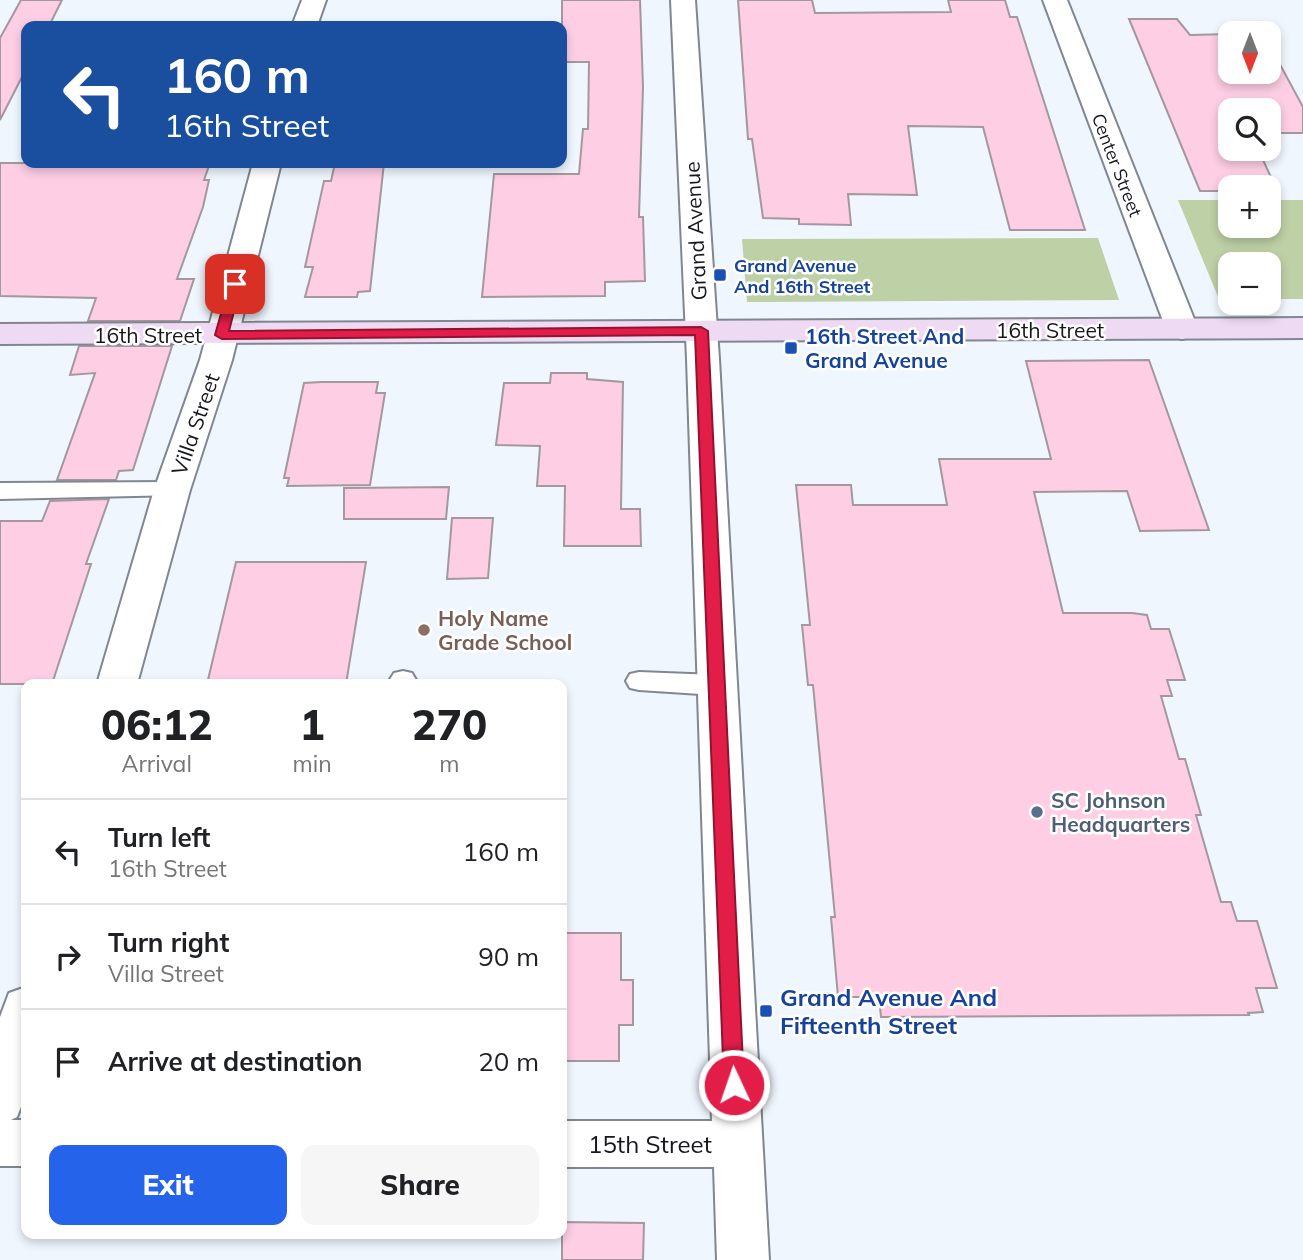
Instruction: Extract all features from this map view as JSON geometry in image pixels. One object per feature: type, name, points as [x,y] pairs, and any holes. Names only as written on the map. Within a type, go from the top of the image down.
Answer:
[{"type":"street","points":[[307,21],[314,0]]},
{"type":"street","name":"Grand Avenue","points":[[682,0],[701,331],[743,1260]]},
{"type":"street","name":"Center Street","points":[[1055,0],[1182,329]]},
{"type":"street","name":"Villa Street","points":[[118,679],[172,490],[216,360],[266,168]]},
{"type":"street","name":"16th Street","points":[[0,334],[1303,328]]},
{"type":"street","points":[[0,1101],[21,1025]]},
{"type":"street","points":[[0,1143],[21,1143]]},
{"type":"street","name":"15th Street","points":[[567,1143],[737,1144]]},
{"type":"lane","points":[[0,491],[172,490]]},
{"type":"lane","points":[[639,681],[716,685]]},
{"type":"green space","points":[[1178,200],[1218,200],[1218,238],[1281,238],[1281,200],[1303,200],[1303,299],[1281,299],[1281,252],[1218,252],[1218,297]]},
{"type":"green space","points":[[1098,238],[1119,300],[747,302],[742,239]]},
{"type":"building","points":[[21,0],[62,0],[52,21],[21,21],[21,79],[0,120],[0,38]]},
{"type":"building","points":[[562,0],[640,0],[643,87],[639,217],[643,217],[645,281],[605,282],[605,296],[482,297],[494,174],[579,174],[583,129],[588,129],[589,62],[567,62],[567,21],[562,21]]},
{"type":"building","points":[[738,0],[812,0],[815,13],[951,12],[948,0],[1005,0],[1010,17],[1017,17],[1085,230],[1010,230],[983,127],[908,126],[917,195],[848,194],[851,225],[799,224],[799,219],[763,218],[752,139],[748,139]]},
{"type":"building","points":[[1129,19],[1177,19],[1190,35],[1218,34],[1218,84],[1281,84],[1281,66],[1303,107],[1303,133],[1281,133],[1281,98],[1218,98],[1218,161],[1264,161],[1270,175],[1218,175],[1218,191],[1200,191]]},
{"type":"building","points":[[0,163],[21,163],[21,168],[208,168],[204,180],[209,180],[203,207],[177,279],[194,279],[180,321],[88,321],[96,298],[0,296]]},
{"type":"building","points":[[334,168],[383,168],[370,291],[358,292],[357,297],[305,297],[313,267],[305,267],[324,181],[331,181]]},
{"type":"building","points":[[79,346],[172,346],[133,470],[119,471],[116,480],[57,480],[95,373],[70,375]]},
{"type":"building","points":[[1149,360],[1209,530],[1140,531],[1127,491],[1034,492],[1063,613],[1147,615],[1151,629],[1169,629],[1185,680],[1167,680],[1172,696],[1161,696],[1179,759],[1185,759],[1201,815],[1196,815],[1221,902],[1231,902],[1237,921],[1257,921],[1277,988],[1256,988],[1263,1012],[1248,1013],[1249,1015],[881,1017],[879,997],[838,997],[831,917],[835,917],[813,685],[808,685],[802,625],[810,625],[796,485],[851,485],[853,505],[947,505],[939,459],[1051,459],[1026,361]]},
{"type":"building","points":[[551,373],[587,373],[587,379],[623,382],[621,509],[640,509],[641,546],[564,546],[565,486],[537,486],[540,446],[496,445],[504,383],[550,383]]},
{"type":"building","points":[[378,382],[376,393],[385,393],[370,485],[287,486],[289,478],[284,478],[304,383]]},
{"type":"building","points":[[449,487],[446,519],[344,519],[344,488]]},
{"type":"building","points":[[109,499],[86,564],[91,564],[54,679],[21,679],[21,684],[0,684],[0,521],[42,521],[50,501]]},
{"type":"building","points":[[452,518],[493,518],[488,578],[447,579]]},
{"type":"building","points":[[236,562],[366,562],[347,679],[208,679]]},
{"type":"building","points":[[567,933],[621,933],[621,980],[633,980],[633,1025],[619,1025],[619,1061],[567,1061]]},
{"type":"building","points":[[567,1222],[644,1223],[643,1260],[562,1260],[562,1239],[567,1239]]},
{"type":"place","name":"Grand Avenue And 16th Street","points":[[720,275]]},
{"type":"place","name":"16th Street And Grand Avenue","points":[[791,348]]},
{"type":"place","name":"Holy Name Grade School","points":[[424,630]]},
{"type":"place","name":"SC Johnson Headquarters","points":[[1037,812]]},
{"type":"place","name":"Grand Avenue And Fifteenth Street","points":[[766,1011]]},
{"type":"route","points":[[235,284],[222,335],[701,331],[734,1085]]}]
